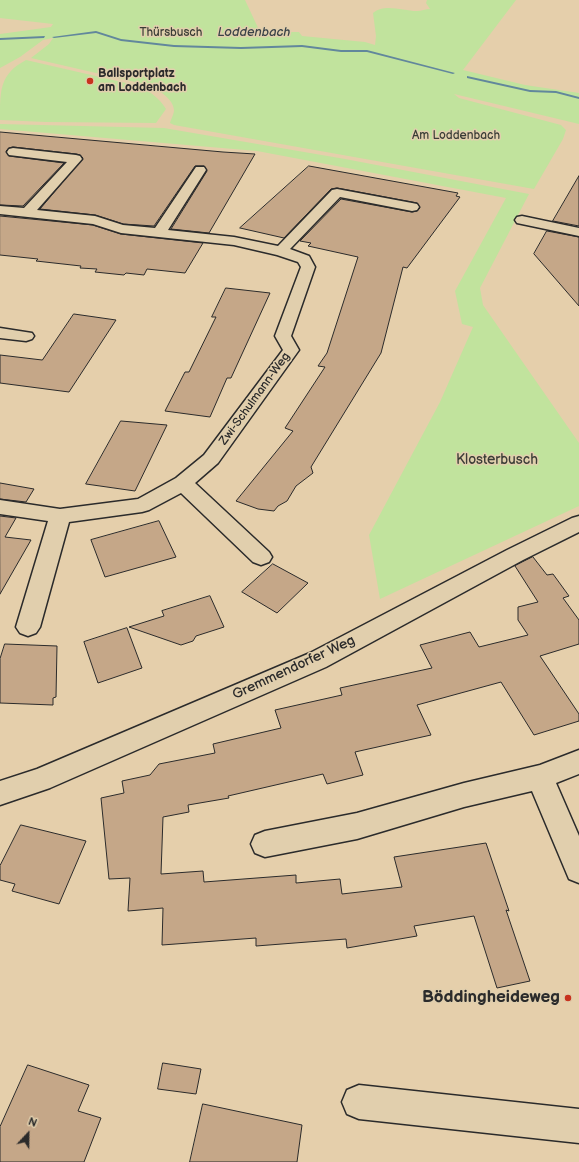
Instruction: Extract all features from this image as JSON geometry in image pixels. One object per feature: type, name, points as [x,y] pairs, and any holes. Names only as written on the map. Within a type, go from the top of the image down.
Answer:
[{"type":"street","points":[[13,152],[76,159],[27,212]]},
{"type":"street","points":[[159,233],[200,170]]},
{"type":"street","points":[[281,251],[337,193],[412,208]]},
{"type":"street","name":"Zwi-Schulmann-Weg","points":[[0,210],[95,220],[121,229],[234,242],[281,251],[304,259],[308,267],[283,336],[292,350],[211,459],[183,483],[142,505],[60,516],[0,507]]},
{"type":"street","points":[[522,220],[579,232]]},
{"type":"street","points":[[0,333],[26,336]]},
{"type":"street","points":[[183,483],[262,557]]},
{"type":"street","points":[[28,627],[60,516]]},
{"type":"street","name":"Gremmendorfer Weg","points":[[0,793],[40,780],[318,660],[579,523]]},
{"type":"street","points":[[265,844],[357,826],[464,794],[540,777],[579,762]]},
{"type":"street","points":[[540,777],[579,869]]},
{"type":"street","points":[[359,1102],[579,1126]]},
{"type":"green space","points":[[0,0],[245,0],[260,32],[299,32],[302,36],[365,42],[375,45],[376,36],[373,13],[383,8],[412,11],[430,9],[426,3],[427,0],[516,0],[463,70],[525,85],[579,93],[579,124],[454,94],[459,98],[561,125],[566,130],[563,139],[534,189],[174,125],[170,123],[174,113],[171,102],[156,89],[148,85],[31,58],[49,44],[53,38],[43,40],[20,57],[0,68],[0,34],[51,27],[53,24],[0,18]]},
{"type":"green space","points":[[26,60],[139,86],[154,96],[166,109],[156,123],[0,120],[1,91],[6,77],[17,65]]},
{"type":"green space","name":"Klosterbusch","points":[[0,124],[164,128],[345,159],[529,194],[480,288],[483,305],[579,443],[579,506],[380,599],[369,535],[440,402],[473,327],[462,324],[455,291],[506,198],[257,151],[0,129]]},
{"type":"building","points":[[0,132],[255,154],[209,233],[171,229],[207,171],[204,166],[195,166],[154,226],[123,224],[95,215],[40,209],[83,158],[76,154],[13,147],[6,151],[9,156],[64,163],[23,206],[0,205]]},
{"type":"building","points":[[309,166],[458,193],[456,196],[460,197],[407,268],[403,267],[381,353],[311,467],[313,473],[296,486],[287,501],[278,506],[274,511],[258,509],[236,501],[293,431],[285,428],[325,367],[318,366],[327,353],[358,257],[308,246],[311,243],[300,241],[341,199],[412,212],[417,211],[420,208],[417,203],[337,188],[331,189],[284,238],[240,228]]},
{"type":"building","points":[[579,176],[579,226],[553,221]]},
{"type":"building","points":[[0,216],[93,225],[121,234],[203,243],[185,273],[147,269],[144,275],[126,273],[124,275],[95,272],[97,269],[80,268],[81,266],[36,261],[38,259],[0,255]]},
{"type":"building","points":[[547,231],[579,237],[579,306],[534,254]]},
{"type":"building","points":[[226,288],[270,293],[231,378],[227,378],[210,417],[165,411],[185,372],[189,372],[216,317],[212,317]]},
{"type":"building","points":[[74,314],[116,320],[69,392],[0,383],[0,355],[42,360]]},
{"type":"building","points":[[121,421],[167,425],[135,491],[86,484]]},
{"type":"building","points":[[0,483],[34,489],[26,502],[0,499]]},
{"type":"building","points":[[0,516],[16,518],[5,537],[31,540],[0,594]]},
{"type":"building","points":[[159,521],[176,557],[105,577],[91,540]]},
{"type":"building","points":[[533,557],[547,575],[553,574],[569,596],[563,598],[579,620],[579,644],[540,656],[579,714],[579,721],[534,735],[501,682],[417,705],[431,735],[355,752],[363,775],[327,784],[323,774],[228,796],[229,798],[188,805],[189,812],[163,817],[161,874],[203,871],[204,882],[296,875],[296,883],[340,879],[342,894],[402,887],[394,857],[486,843],[509,911],[506,910],[530,981],[497,988],[474,916],[414,926],[417,936],[347,948],[346,939],[256,946],[256,938],[162,945],[163,908],[128,911],[130,878],[109,879],[101,798],[124,793],[122,781],[150,775],[159,764],[215,753],[213,744],[281,728],[275,710],[342,695],[340,688],[432,668],[420,645],[470,632],[479,647],[528,635],[518,620],[518,607],[538,602],[515,566]]},
{"type":"building","points":[[273,564],[308,583],[277,613],[242,592]]},
{"type":"building","points":[[210,596],[224,627],[196,636],[193,641],[181,645],[129,627],[164,616],[162,611]]},
{"type":"building","points":[[127,628],[142,668],[98,683],[84,642]]},
{"type":"building","points":[[5,644],[57,646],[56,697],[53,698],[53,705],[0,703],[0,659]]},
{"type":"building","points":[[21,825],[86,841],[59,904],[12,891],[15,884],[0,880],[0,866]]},
{"type":"building","points":[[163,1063],[201,1069],[196,1094],[158,1089]]},
{"type":"building","points":[[28,1065],[89,1085],[78,1111],[101,1118],[84,1162],[0,1162],[0,1127]]},
{"type":"building","points":[[203,1104],[302,1125],[297,1162],[190,1162]]},
{"type":"waterway","name":"Loddenbach","points":[[54,37],[96,32],[121,40],[174,46],[241,48],[302,46],[341,51],[367,51],[453,73]]},
{"type":"waterway","name":"Loddenbach","points":[[0,39],[44,37]]},
{"type":"waterway","name":"Loddenbach","points":[[469,77],[530,91],[556,92],[579,98]]},
{"type":"place","name":"Ballsportplatz am Loddenbach","points":[[90,81]]},
{"type":"place","name":"Böddingheideweg","points":[[568,998]]},
{"type":"park label","name":"Thürsbusch","points":[[171,33]]},
{"type":"park label","name":"Am Loddenbach","points":[[456,136]]}]
